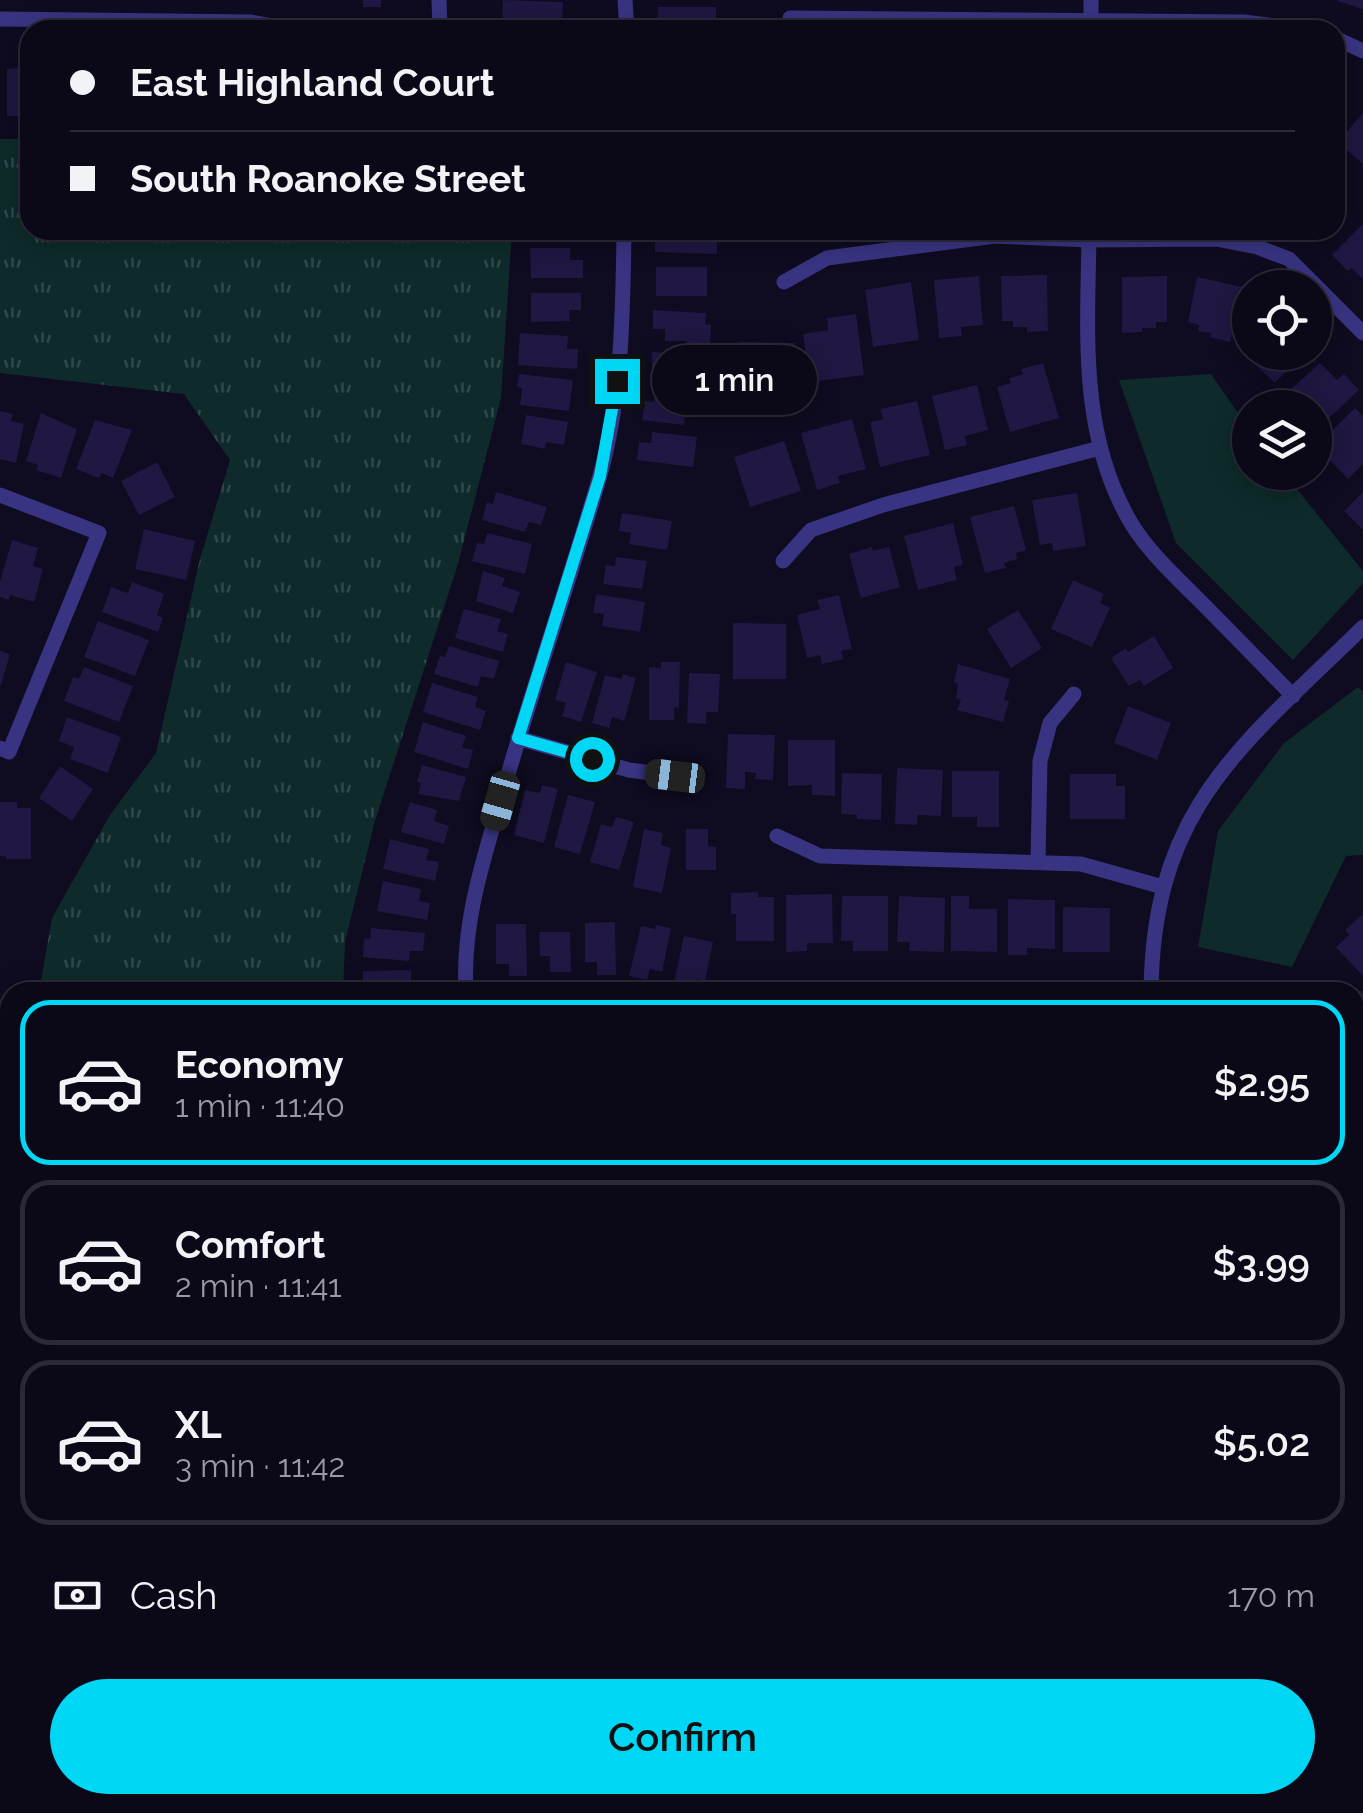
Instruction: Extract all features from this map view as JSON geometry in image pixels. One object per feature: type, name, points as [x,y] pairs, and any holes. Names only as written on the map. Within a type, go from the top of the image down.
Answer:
[{"type":"street","points":[[790,18],[866,20]]},
{"type":"street","points":[[0,19],[84,20]]},
{"type":"street","points":[[466,982],[467,930],[473,896],[600,476],[613,417],[622,344],[624,240]]},
{"type":"street","points":[[784,282],[827,258],[959,240]]},
{"type":"street","points":[[1089,240],[1088,375],[1100,448],[1119,500],[1152,552],[1293,696]]},
{"type":"street","points":[[1225,240],[1288,260],[1363,333]]},
{"type":"street","points":[[783,561],[812,530],[883,505],[1100,448]]},
{"type":"street","points":[[0,495],[99,533],[4,750]]},
{"type":"street","points":[[1151,982],[1152,949],[1163,886],[1183,829],[1202,796],[1239,750],[1363,628]]},
{"type":"street","points":[[1038,861],[1040,761],[1050,723],[1074,694]]},
{"type":"street","points":[[518,738],[629,770],[675,776]]},
{"type":"street","points":[[777,836],[820,856],[1082,864],[1163,886]]},
{"type":"green space","points":[[0,139],[20,139],[20,240],[511,240],[501,398],[458,564],[374,824],[345,942],[343,982],[41,982],[52,918],[110,815],[156,753],[200,559],[230,460],[184,394],[0,373]]},
{"type":"green space","points":[[1211,374],[1232,404],[1232,490],[1298,490],[1363,571],[1363,583],[1293,660],[1176,543],[1119,380]]},
{"type":"green space","points":[[1358,687],[1363,692],[1363,855],[1346,856],[1292,967],[1198,947],[1218,831],[1284,743]]},
{"type":"building","points":[[363,0],[381,0],[381,7],[363,7]]},
{"type":"building","points":[[503,0],[563,2],[562,20],[502,20]]},
{"type":"building","points":[[1363,0],[1363,9],[1337,1]]},
{"type":"building","points":[[658,7],[716,7],[716,20],[657,20]]},
{"type":"building","points":[[20,56],[20,116],[7,116],[7,69],[19,68]]},
{"type":"building","points":[[1363,113],[1363,164],[1345,148],[1345,134]]},
{"type":"building","points":[[1363,224],[1363,279],[1332,255]]},
{"type":"building","points":[[655,240],[717,240],[717,254],[655,252]]},
{"type":"building","points":[[530,248],[570,248],[570,260],[583,260],[583,278],[531,278]]},
{"type":"building","points":[[656,267],[707,267],[707,296],[656,296]]},
{"type":"building","points":[[1047,275],[1048,331],[1027,332],[1027,327],[1013,327],[1013,321],[1002,321],[1001,276]]},
{"type":"building","points":[[979,276],[983,325],[961,327],[962,336],[939,338],[934,280]]},
{"type":"building","points":[[1167,276],[1167,322],[1156,322],[1156,328],[1142,328],[1142,332],[1122,333],[1122,277]]},
{"type":"building","points":[[1197,277],[1232,285],[1230,342],[1210,337],[1211,333],[1198,331],[1199,325],[1188,322]]},
{"type":"building","points":[[911,282],[919,340],[873,347],[865,290]]},
{"type":"building","points":[[531,293],[581,293],[581,310],[569,310],[570,321],[531,322]]},
{"type":"building","points":[[653,310],[706,313],[705,324],[711,325],[710,350],[686,349],[687,341],[665,341],[665,329],[653,329]]},
{"type":"building","points":[[856,314],[864,375],[810,382],[803,334],[828,330],[827,318]]},
{"type":"building","points":[[520,333],[568,336],[567,349],[578,349],[577,369],[518,365]]},
{"type":"building","points":[[739,342],[795,343],[794,397],[738,396]]},
{"type":"building","points":[[652,352],[708,355],[707,385],[661,382],[662,369],[652,368]]},
{"type":"building","points":[[1043,363],[1059,418],[1010,432],[997,387],[1023,374],[1021,369]]},
{"type":"building","points":[[1261,370],[1288,370],[1275,383]]},
{"type":"building","points":[[1312,370],[1327,370],[1337,380],[1344,374],[1359,390],[1332,415],[1332,390],[1290,390]]},
{"type":"building","points":[[519,374],[573,380],[569,411],[520,405]]},
{"type":"building","points":[[977,385],[988,430],[965,436],[967,445],[945,450],[932,396]]},
{"type":"building","points":[[655,393],[687,396],[684,425],[642,420],[645,401],[654,402]]},
{"type":"building","points":[[917,401],[930,455],[880,467],[870,422],[883,419],[880,409]]},
{"type":"building","points":[[1355,408],[1363,416],[1363,464],[1348,479],[1332,462],[1332,431]]},
{"type":"building","points":[[0,411],[13,414],[11,421],[24,424],[16,463],[0,459]]},
{"type":"building","points":[[41,413],[77,429],[61,478],[36,470],[38,465],[26,461]]},
{"type":"building","points":[[526,415],[568,422],[564,445],[546,442],[545,449],[521,444]]},
{"type":"building","points":[[852,419],[866,469],[838,476],[840,483],[817,490],[801,433]]},
{"type":"building","points":[[95,420],[132,430],[113,478],[102,473],[99,478],[76,469]]},
{"type":"building","points":[[652,432],[697,437],[693,467],[637,460],[639,442],[651,443]]},
{"type":"building","points":[[784,441],[801,491],[750,507],[734,457]]},
{"type":"building","points":[[157,462],[175,497],[139,515],[121,481]]},
{"type":"building","points":[[496,492],[547,507],[541,525],[529,522],[525,532],[482,520],[487,502],[493,504]]},
{"type":"building","points":[[1363,492],[1363,530],[1344,511]]},
{"type":"building","points":[[1077,493],[1086,546],[1053,551],[1052,543],[1040,545],[1032,500]]},
{"type":"building","points":[[1014,506],[1026,550],[1016,553],[1017,559],[1004,563],[1006,568],[985,573],[970,517]]},
{"type":"building","points":[[622,513],[672,521],[667,550],[629,544],[631,533],[619,531]]},
{"type":"building","points":[[953,523],[963,565],[954,567],[957,580],[918,590],[904,536]]},
{"type":"building","points":[[144,529],[195,541],[186,580],[135,569]]},
{"type":"building","points":[[487,533],[532,544],[525,574],[472,561],[477,543],[484,544]]},
{"type":"building","points":[[12,540],[38,548],[33,566],[43,569],[34,602],[10,595],[9,600],[0,597],[0,582]]},
{"type":"building","points":[[872,547],[873,551],[889,547],[900,587],[861,598],[849,554]]},
{"type":"building","points":[[616,557],[647,561],[642,589],[603,584],[606,565],[615,566]]},
{"type":"building","points":[[483,571],[505,578],[502,586],[520,592],[513,613],[476,601]]},
{"type":"building","points":[[1073,580],[1104,594],[1100,603],[1110,608],[1092,647],[1051,629]]},
{"type":"building","points":[[132,582],[164,594],[157,615],[163,618],[158,632],[102,612],[111,587],[128,593]]},
{"type":"building","points":[[596,594],[645,602],[640,632],[602,626],[604,614],[593,613]]},
{"type":"building","points":[[839,595],[852,649],[841,651],[843,659],[822,664],[820,655],[807,658],[797,615],[820,609],[817,600]]},
{"type":"building","points":[[464,609],[501,619],[497,631],[508,634],[503,652],[455,638]]},
{"type":"building","points":[[1018,610],[1042,648],[1011,668],[987,629]]},
{"type":"building","points":[[98,621],[149,640],[135,676],[84,657]]},
{"type":"building","points":[[733,623],[786,624],[786,679],[733,679]]},
{"type":"building","points":[[1154,636],[1173,668],[1144,686],[1140,680],[1129,686],[1111,658]]},
{"type":"building","points":[[449,646],[499,661],[494,679],[481,676],[478,687],[434,674],[440,656],[445,657]]},
{"type":"building","points":[[0,651],[10,654],[1,685],[0,685]]},
{"type":"building","points":[[566,662],[597,672],[581,722],[562,716],[566,703],[555,700]]},
{"type":"building","points":[[661,662],[680,662],[679,708],[674,707],[674,720],[649,720],[649,667],[661,668]]},
{"type":"building","points":[[958,664],[1010,679],[1003,722],[957,710],[961,700],[956,698],[958,684],[954,682]]},
{"type":"building","points":[[84,667],[133,686],[119,722],[64,701],[73,677],[79,679]]},
{"type":"building","points":[[689,673],[720,674],[718,712],[706,712],[706,724],[687,723]]},
{"type":"building","points":[[623,674],[636,678],[624,721],[612,717],[609,728],[592,723],[605,675],[622,679]]},
{"type":"building","points":[[432,683],[478,697],[475,707],[486,711],[480,730],[423,712]]},
{"type":"building","points":[[1128,706],[1171,723],[1157,760],[1114,743]]},
{"type":"building","points":[[67,717],[121,737],[108,773],[70,759],[74,747],[59,741]]},
{"type":"building","points":[[423,722],[466,736],[462,747],[473,750],[468,769],[414,752]]},
{"type":"building","points":[[728,734],[775,735],[773,780],[755,779],[756,773],[745,772],[745,789],[726,788]]},
{"type":"building","points":[[788,740],[835,740],[835,796],[812,795],[812,785],[788,786]]},
{"type":"building","points":[[422,765],[466,777],[459,801],[418,794]]},
{"type":"building","points":[[60,766],[93,789],[72,821],[39,798]]},
{"type":"building","points":[[897,768],[943,770],[941,816],[918,815],[917,825],[895,824]]},
{"type":"building","points":[[952,771],[999,771],[999,827],[977,827],[977,817],[952,817]]},
{"type":"building","points":[[842,773],[882,774],[881,820],[841,814]]},
{"type":"building","points":[[1070,774],[1116,774],[1116,786],[1125,786],[1125,819],[1070,819]]},
{"type":"building","points":[[542,785],[558,789],[544,843],[514,835],[525,790],[540,793]]},
{"type":"building","points":[[568,795],[595,802],[580,854],[554,847]]},
{"type":"building","points":[[0,802],[17,802],[17,808],[31,808],[31,859],[0,856]]},
{"type":"building","points":[[410,802],[437,810],[434,821],[449,826],[444,844],[401,832]]},
{"type":"building","points":[[616,817],[634,822],[619,870],[590,862],[601,824],[612,827]]},
{"type":"building","points":[[644,829],[663,833],[661,845],[671,848],[662,893],[633,887]]},
{"type":"building","points":[[686,829],[708,829],[708,846],[716,847],[716,870],[686,870]]},
{"type":"building","points":[[390,839],[429,849],[426,860],[439,862],[435,881],[383,869]]},
{"type":"building","points":[[383,881],[421,889],[419,901],[430,903],[427,920],[377,911]]},
{"type":"building","points":[[758,892],[758,897],[774,897],[774,941],[736,941],[731,893]]},
{"type":"building","points":[[832,894],[833,943],[807,943],[807,951],[786,952],[786,895]]},
{"type":"building","points":[[842,896],[888,896],[888,951],[853,951],[853,941],[841,941]]},
{"type":"building","points":[[899,896],[945,898],[944,952],[909,951],[910,942],[897,942]]},
{"type":"building","points":[[951,896],[969,896],[969,909],[997,909],[997,952],[951,951]]},
{"type":"building","points":[[1008,899],[1055,900],[1055,949],[1027,948],[1027,955],[1008,955]]},
{"type":"building","points":[[1063,907],[1110,908],[1110,952],[1063,952]]},
{"type":"building","points":[[1363,914],[1363,976],[1336,947],[1349,935],[1345,930]]},
{"type":"building","points":[[615,922],[616,975],[597,975],[597,962],[585,962],[585,923]]},
{"type":"building","points":[[496,924],[526,924],[527,976],[509,976],[509,964],[496,964]]},
{"type":"building","points":[[656,925],[671,928],[662,972],[650,969],[647,980],[629,976],[641,926],[655,929]]},
{"type":"building","points":[[371,928],[425,933],[423,951],[410,951],[409,961],[363,957],[364,938],[370,939]]},
{"type":"building","points":[[539,932],[570,932],[571,972],[550,972],[550,956],[540,956]]},
{"type":"building","points":[[684,936],[713,942],[705,981],[674,982]]},
{"type":"building","points":[[411,970],[411,982],[363,982],[363,971]]},
{"type":"route","points":[[592,759],[518,738],[600,476],[617,381]]}]
